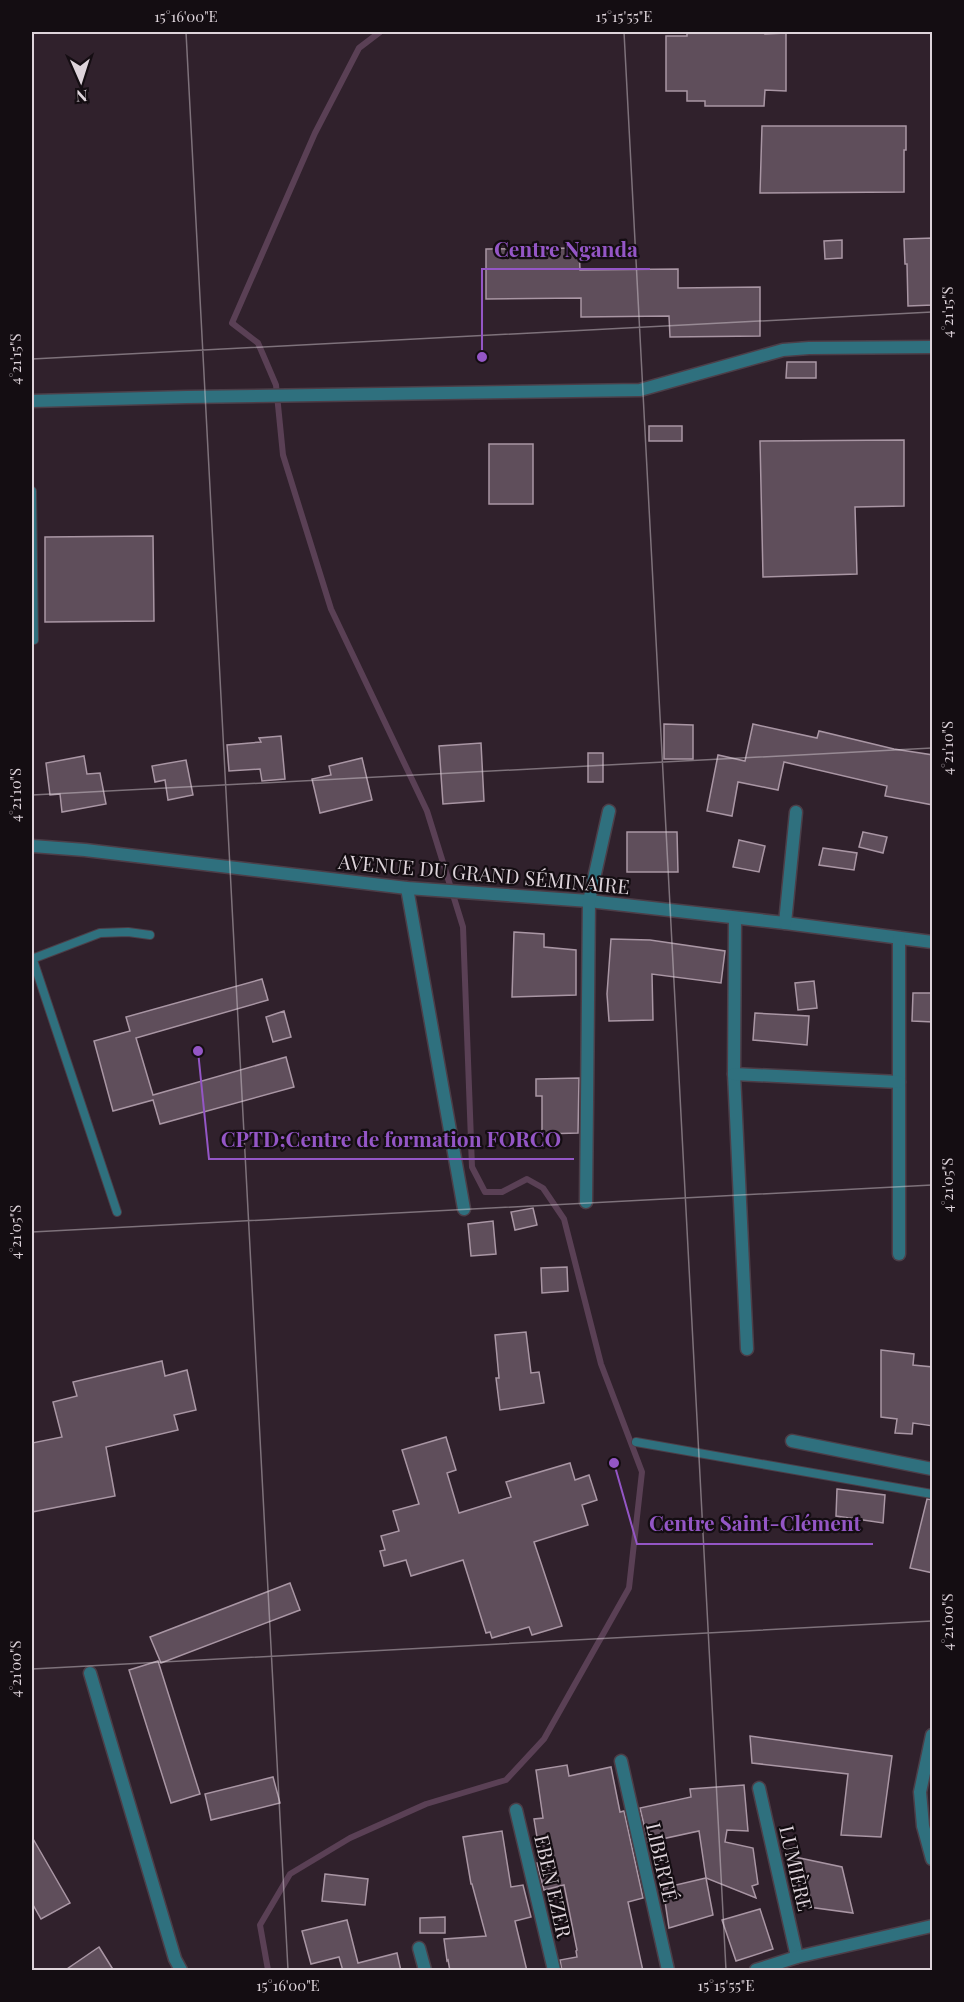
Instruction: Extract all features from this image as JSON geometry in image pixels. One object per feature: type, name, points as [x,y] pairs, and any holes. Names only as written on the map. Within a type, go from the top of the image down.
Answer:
[{"type":"street","points":[[32,401],[640,390],[783,350],[933,346]]},
{"type":"street","points":[[586,1202],[589,901],[609,811]]},
{"type":"street","points":[[785,923],[796,812]]},
{"type":"street","name":"AVENUE DU GRAND SÉMINAIRE","points":[[32,846],[85,850],[412,888],[589,901],[933,942]]},
{"type":"street","points":[[412,888],[464,1209]]},
{"type":"street","points":[[735,918],[734,1074],[747,1348]]},
{"type":"street","points":[[899,938],[899,1254]]},
{"type":"street","points":[[734,1074],[899,1082]]},
{"type":"street","points":[[792,1441],[933,1468]]},
{"type":"street","points":[[90,1672],[176,1959],[182,1971]]},
{"type":"street","points":[[933,1734],[920,1792],[923,1826],[933,1859]]},
{"type":"street","name":"LIBERTÉ","points":[[621,1761],[668,1971]]},
{"type":"street","name":"LUMIÈRE","points":[[759,1788],[797,1957]]},
{"type":"street","name":"EBEN EZER","points":[[516,1810],[554,1971]]},
{"type":"street","points":[[756,1971],[797,1957],[933,1926]]},
{"type":"street","points":[[419,1948],[424,1971]]},
{"type":"lane","points":[[32,491],[34,640]]},
{"type":"lane","points":[[117,1212],[32,958],[100,933],[128,932],[150,935]]},
{"type":"lane","points":[[636,1442],[933,1494]]},
{"type":"building","points":[[687,32],[786,33],[786,91],[765,90],[764,106],[705,106],[705,101],[687,101],[687,91],[666,91],[666,36],[687,36]]},
{"type":"building","points":[[762,126],[906,126],[904,192],[760,193]]},
{"type":"building","points":[[933,238],[933,305],[908,306],[904,239]]},
{"type":"building","points":[[842,240],[842,258],[825,259],[824,241]]},
{"type":"building","points":[[579,248],[580,270],[678,269],[678,288],[760,287],[760,336],[670,337],[669,316],[581,317],[581,298],[486,299],[486,249]]},
{"type":"building","points":[[787,362],[816,362],[816,378],[786,378]]},
{"type":"building","points":[[649,426],[682,426],[682,441],[649,441]]},
{"type":"building","points":[[904,440],[904,506],[855,507],[857,574],[763,577],[760,441]]},
{"type":"building","points":[[489,444],[533,444],[533,504],[489,504]]},
{"type":"building","points":[[153,536],[154,621],[45,622],[45,537]]},
{"type":"building","points":[[664,724],[693,725],[693,759],[664,759]]},
{"type":"building","points":[[753,724],[817,738],[819,731],[894,749],[933,755],[933,805],[885,796],[887,786],[784,762],[778,790],[738,782],[732,816],[707,811],[718,755],[745,761]]},
{"type":"building","points":[[281,736],[285,779],[262,781],[260,769],[229,771],[227,745],[261,742],[259,738]]},
{"type":"building","points":[[481,743],[484,801],[443,804],[439,746]]},
{"type":"building","points":[[588,753],[603,753],[603,782],[588,782]]},
{"type":"building","points":[[84,756],[87,774],[100,773],[106,804],[62,812],[60,794],[50,795],[46,763]]},
{"type":"building","points":[[362,758],[372,800],[320,813],[312,779],[331,775],[329,766]]},
{"type":"building","points":[[186,760],[193,795],[168,800],[165,780],[155,782],[152,766]]},
{"type":"building","points":[[627,832],[677,832],[678,872],[627,872]]},
{"type":"building","points":[[863,832],[887,837],[883,853],[859,847]]},
{"type":"building","points":[[739,840],[765,846],[759,872],[733,867]]},
{"type":"building","points":[[823,848],[857,853],[854,870],[819,865]]},
{"type":"building","points":[[514,932],[544,934],[544,947],[576,950],[576,995],[512,997]]},
{"type":"building","points":[[611,939],[650,940],[725,951],[721,983],[652,974],[653,1020],[609,1021],[607,994]]},
{"type":"building","points":[[262,979],[268,1000],[136,1038],[153,1095],[286,1057],[294,1087],[160,1124],[153,1100],[113,1111],[94,1041],[130,1031],[126,1017]]},
{"type":"building","points":[[814,981],[817,1008],[798,1010],[795,983]]},
{"type":"building","points":[[913,993],[933,993],[933,1022],[912,1021]]},
{"type":"building","points":[[284,1011],[291,1037],[273,1042],[266,1017]]},
{"type":"building","points":[[755,1013],[809,1016],[807,1045],[753,1040]]},
{"type":"building","points":[[579,1078],[578,1133],[542,1134],[542,1096],[536,1096],[536,1079]]},
{"type":"building","points":[[533,1208],[537,1225],[515,1230],[511,1212]]},
{"type":"building","points":[[493,1221],[496,1254],[471,1256],[468,1224]]},
{"type":"building","points":[[567,1267],[568,1291],[542,1293],[541,1268]]},
{"type":"building","points":[[526,1332],[531,1373],[539,1372],[544,1403],[500,1410],[496,1378],[499,1378],[495,1335]]},
{"type":"building","points":[[881,1350],[914,1354],[913,1365],[933,1367],[933,1426],[913,1423],[912,1434],[895,1433],[897,1419],[881,1417]]},
{"type":"building","points":[[162,1361],[165,1376],[187,1370],[196,1410],[174,1415],[178,1430],[106,1447],[115,1496],[32,1512],[32,1443],[62,1437],[53,1402],[77,1396],[73,1382]]},
{"type":"building","points":[[446,1437],[456,1470],[447,1473],[459,1513],[511,1497],[506,1482],[570,1463],[575,1480],[589,1475],[597,1500],[582,1505],[588,1525],[534,1542],[562,1626],[532,1635],[529,1627],[492,1638],[490,1632],[486,1633],[463,1560],[411,1576],[406,1560],[384,1566],[380,1551],[385,1550],[381,1536],[399,1531],[393,1511],[419,1504],[402,1450]]},
{"type":"building","points":[[837,1489],[885,1495],[883,1523],[836,1516]]},
{"type":"building","points":[[927,1499],[933,1500],[933,1573],[910,1568]]},
{"type":"building","points":[[290,1583],[300,1610],[161,1663],[150,1637]]},
{"type":"building","points":[[158,1661],[200,1794],[171,1803],[129,1670]]},
{"type":"building","points":[[750,1736],[892,1756],[881,1837],[841,1835],[848,1774],[752,1763]]},
{"type":"building","points":[[567,1765],[569,1776],[611,1767],[620,1812],[624,1811],[643,1898],[628,1902],[643,1971],[562,1971],[560,1960],[577,1957],[577,1950],[564,1885],[544,1890],[537,1863],[541,1862],[534,1819],[543,1818],[536,1770]]},
{"type":"building","points":[[273,1777],[280,1803],[211,1820],[205,1794]]},
{"type":"building","points":[[744,1785],[748,1831],[727,1830],[725,1842],[753,1848],[758,1884],[752,1886],[756,1898],[706,1878],[699,1831],[648,1842],[640,1808],[691,1797],[690,1789]]},
{"type":"building","points":[[502,1831],[511,1887],[523,1885],[531,1917],[515,1921],[527,1971],[450,1971],[444,1939],[486,1936],[471,1884],[463,1837]]},
{"type":"building","points":[[32,1837],[70,1903],[41,1919],[32,1903]]},
{"type":"building","points":[[795,1857],[842,1867],[853,1913],[801,1906]]},
{"type":"building","points":[[325,1874],[368,1879],[365,1905],[322,1901]]},
{"type":"building","points":[[706,1878],[713,1915],[669,1928],[663,1888]]},
{"type":"building","points":[[760,1909],[773,1949],[736,1961],[722,1920]]},
{"type":"building","points":[[445,1917],[445,1933],[420,1933],[420,1918]]},
{"type":"building","points":[[347,1920],[358,1963],[397,1953],[401,1971],[343,1971],[339,1957],[311,1964],[302,1931]]},
{"type":"building","points":[[99,1947],[114,1971],[64,1971]]},
{"type":"waterway","points":[[268,1970],[260,1925],[290,1874],[350,1838],[426,1804],[506,1780],[544,1739],[629,1588],[642,1472],[601,1364],[564,1219],[543,1188],[527,1179],[502,1192],[485,1192],[472,1167],[463,927],[427,811],[331,609],[283,455],[276,385],[258,343],[232,323],[315,133],[359,48],[380,32]]},
{"type":"place","name":"Centre Nganda","points":[[482,357]]},
{"type":"place","name":"CPTD;Centre de formation FORCO","points":[[198,1051]]},
{"type":"place","name":"Centre Saint-Clément","points":[[614,1463]]}]
